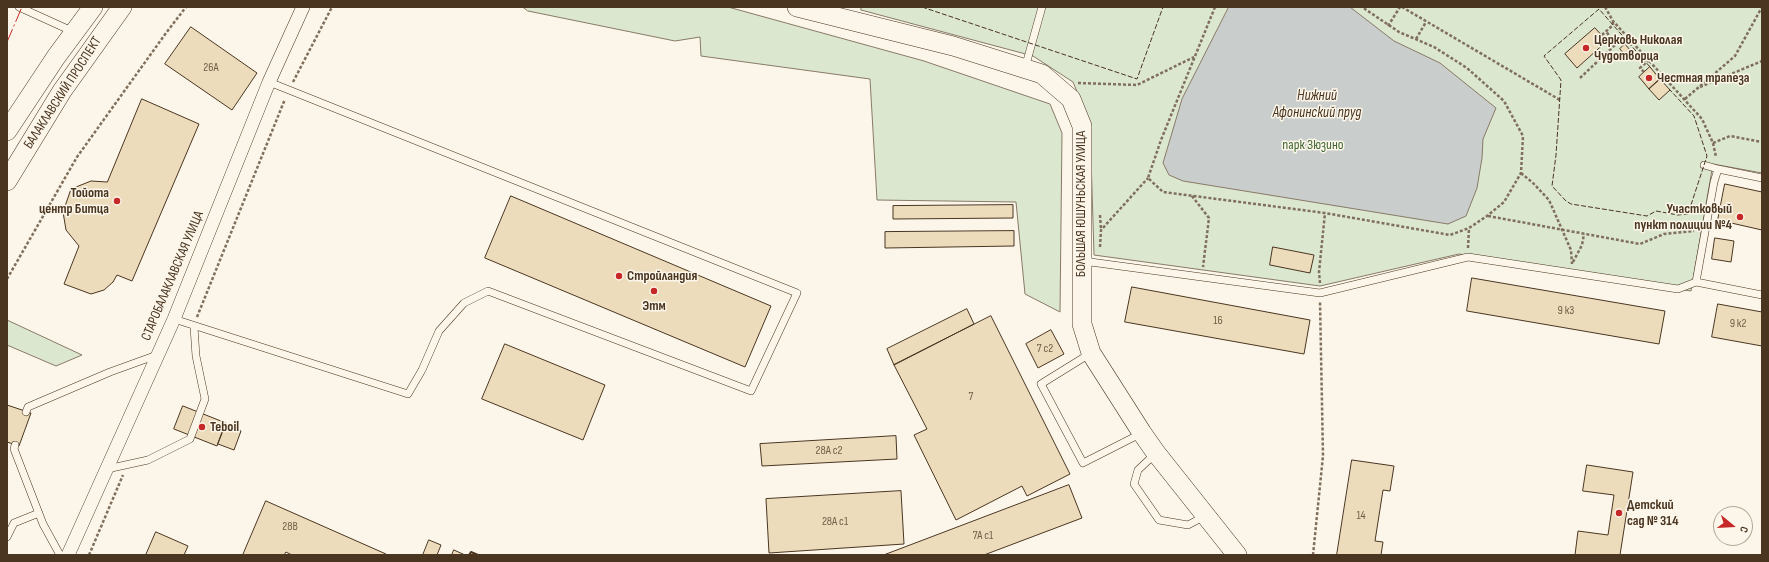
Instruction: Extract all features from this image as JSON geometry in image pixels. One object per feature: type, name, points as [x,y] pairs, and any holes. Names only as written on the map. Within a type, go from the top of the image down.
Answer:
[{"type":"street","name":"БАЛАКЛАВСКИЙ ПРОСПЕКТ","points":[[7,131],[93,7]]},
{"type":"street","name":"БАЛАКЛАВСКИЙ ПРОСПЕКТ","points":[[7,181],[62,91],[122,7]]},
{"type":"street","name":"СТАРОБАЛАКЛАВСКАЯ УЛИЦА","points":[[68,555],[174,319],[269,82],[303,7]]},
{"type":"street","name":"БОЛЬШАЯ ЮШУНЬСКАЯ УЛИЦА","points":[[797,7],[953,46],[1042,74],[1071,99],[1082,126],[1091,263],[1082,324],[1091,353],[1156,453],[1237,555]]},
{"type":"lane","points":[[19,7],[74,33]]},
{"type":"lane","points":[[1025,69],[1042,7]]},
{"type":"lane","points":[[174,319],[194,327],[408,394],[422,370],[439,331],[464,303],[488,291],[751,390],[797,293],[269,82]]},
{"type":"lane","points":[[1704,165],[1762,178]]},
{"type":"lane","points":[[1696,282],[1714,182],[1718,169]]},
{"type":"lane","points":[[1091,263],[1320,293],[1468,257],[1678,289],[1696,282],[1762,295]]},
{"type":"lane","points":[[107,469],[148,460],[190,439],[204,399],[196,356],[194,327]]},
{"type":"lane","points":[[1091,353],[1041,384],[1084,463],[1142,433]]},
{"type":"lane","points":[[26,412],[28,407],[110,372],[158,355]]},
{"type":"lane","points":[[15,445],[14,449],[43,524],[60,555]]},
{"type":"lane","points":[[1156,453],[1138,470],[1134,484],[1159,520],[1188,525],[1206,516]]},
{"type":"lane","points":[[7,537],[10,521],[39,513]]},
{"type":"path","points":[[7,279],[77,157],[161,39],[186,7]]},
{"type":"path","points":[[194,327],[288,90],[332,7]]},
{"type":"path","points":[[1101,230],[1148,178],[1215,7]]},
{"type":"path","points":[[1148,178],[1163,192],[1325,213],[1450,235],[1469,228],[1488,216],[1504,202],[1521,173],[1523,136],[1504,101],[1467,68],[1434,47],[1388,26],[1367,8],[1362,7]]},
{"type":"path","points":[[1388,26],[1401,7],[1560,100]]},
{"type":"path","points":[[1605,7],[1613,21],[1702,119],[1713,143],[1718,169]]},
{"type":"path","points":[[1685,99],[1735,56],[1762,7]]},
{"type":"path","points":[[1602,35],[1613,25],[1613,21]]},
{"type":"path","points":[[1416,40],[1426,22]]},
{"type":"path","points":[[1580,78],[1615,45],[1606,31]]},
{"type":"path","points":[[1077,83],[1137,85],[1195,57]]},
{"type":"path","points":[[1644,72],[1640,68],[1649,60]]},
{"type":"path","points":[[1698,88],[1762,60]]},
{"type":"path","points":[[1713,143],[1730,136],[1762,142]]},
{"type":"path","points":[[1521,173],[1549,200],[1571,250],[1571,268]]},
{"type":"path","points":[[1191,196],[1209,218],[1201,277]]},
{"type":"path","points":[[1091,263],[1101,230],[1100,208]]},
{"type":"path","points":[[1313,555],[1323,456],[1319,272],[1325,213]]},
{"type":"path","points":[[1488,216],[1640,244],[1669,233],[1695,231]]},
{"type":"path","points":[[1468,257],[1469,228]]},
{"type":"path","points":[[1572,262],[1582,245],[1584,234]]},
{"type":"path","points":[[89,555],[128,464]]},
{"type":"green space","points":[[523,7],[728,7],[924,61],[1050,104],[1062,133],[1060,312],[1025,294],[1016,202],[877,200],[870,79],[701,56],[700,37],[675,41],[528,11]]},
{"type":"green space","name":"парк Зюзино","points":[[862,7],[1762,7],[1762,173],[1713,164],[1691,291],[1459,254],[1320,286],[1094,255],[1090,123],[1073,82],[1033,56],[861,10]]},
{"type":"green space","points":[[7,320],[82,355],[56,366],[7,345]]},
{"type":"water","name":"Нижний Афонинский пруд","points":[[1229,7],[1350,7],[1394,41],[1440,63],[1496,108],[1483,139],[1482,158],[1477,188],[1466,216],[1448,224],[1183,181],[1169,175],[1163,163],[1182,99]]},
{"type":"building","points":[[191,27],[257,73],[232,110],[165,64]]},
{"type":"building","name":"Церковь Николая Чудотворца","points":[[1595,28],[1607,41],[1577,68],[1565,54]]},
{"type":"building","points":[[1625,44],[1635,56],[1629,60],[1620,49]]},
{"type":"building","points":[[1650,67],[1660,79],[1649,89],[1639,77]]},
{"type":"building","points":[[1660,79],[1670,90],[1659,100],[1649,89]]},
{"type":"building","name":"Тойота центр Битца","points":[[142,99],[199,124],[132,281],[117,275],[113,282],[104,290],[91,294],[64,284],[79,246],[66,230],[63,212],[71,189],[91,181],[107,182]]},
{"type":"building","points":[[1725,184],[1762,192],[1762,230],[1718,220]]},
{"type":"building","points":[[511,196],[771,306],[745,367],[485,258]]},
{"type":"building","points":[[1013,205],[1013,218],[893,219],[893,206]]},
{"type":"building","points":[[1014,231],[1014,246],[885,248],[885,232]]},
{"type":"building","points":[[1715,238],[1734,241],[1731,262],[1712,259]]},
{"type":"building","points":[[1273,247],[1314,255],[1310,273],[1270,265]]},
{"type":"building","points":[[1472,278],[1665,311],[1659,344],[1467,311]]},
{"type":"building","points":[[1132,287],[1310,320],[1304,354],[1125,322]]},
{"type":"building","points":[[1718,304],[1762,312],[1762,346],[1712,337]]},
{"type":"building","points":[[967,309],[974,324],[894,365],[887,349]]},
{"type":"building","points":[[991,316],[1070,474],[1027,496],[1022,486],[956,520],[914,435],[927,429],[894,365]]},
{"type":"building","points":[[1051,330],[1064,354],[1038,368],[1026,344]]},
{"type":"building","points":[[505,344],[605,385],[583,440],[482,399]]},
{"type":"building","points":[[7,405],[31,413],[19,446],[7,442]]},
{"type":"building","points":[[183,406],[226,423],[217,446],[174,429]]},
{"type":"building","points":[[225,425],[241,431],[234,450],[218,444]]},
{"type":"building","points":[[896,436],[897,459],[762,466],[760,444]]},
{"type":"building","points":[[1352,460],[1394,466],[1390,491],[1383,490],[1375,541],[1383,542],[1381,555],[1337,555]]},
{"type":"building","name":"Детский сад № 314","points":[[1587,465],[1633,472],[1620,555],[1575,555],[1578,531],[1608,535],[1614,495],[1583,491]]},
{"type":"building","points":[[1069,485],[1082,518],[984,555],[884,555]]},
{"type":"building","points":[[901,491],[904,544],[769,553],[766,499]]},
{"type":"building","points":[[266,501],[386,555],[292,555],[286,552],[284,555],[243,555]]},
{"type":"building","points":[[156,532],[188,546],[184,555],[146,555]]},
{"type":"building","points":[[429,540],[441,545],[437,555],[423,555]]},
{"type":"building","points":[[454,550],[465,555],[452,555]]},
{"type":"fence","points":[[922,7],[1137,79],[1163,7]]},
{"type":"fence","points":[[1650,67],[1599,9],[1544,56],[1561,80],[1556,155],[1552,186],[1566,201],[1571,204],[1647,216],[1656,211],[1678,215],[1688,214],[1707,156],[1694,116],[1670,90]]},
{"type":"wall","points":[[469,555],[471,552],[478,555]]},
{"type":"power","points":[[7,42],[22,7]]},
{"type":"place","name":"Церковь Николая Чудотворца","points":[[1586,48]]},
{"type":"place","name":"Честная трапеза","points":[[1649,78]]},
{"type":"place","name":"Тойота центр Битца","points":[[117,201]]},
{"type":"place","name":"Участковый пункт полиции №4","points":[[1740,217]]},
{"type":"place","name":"Стройландия","points":[[619,276]]},
{"type":"place","name":"Этм","points":[[654,291]]},
{"type":"place","name":"Teboil","points":[[202,427]]},
{"type":"place","name":"Детский сад № 314","points":[[1619,513]]}]
